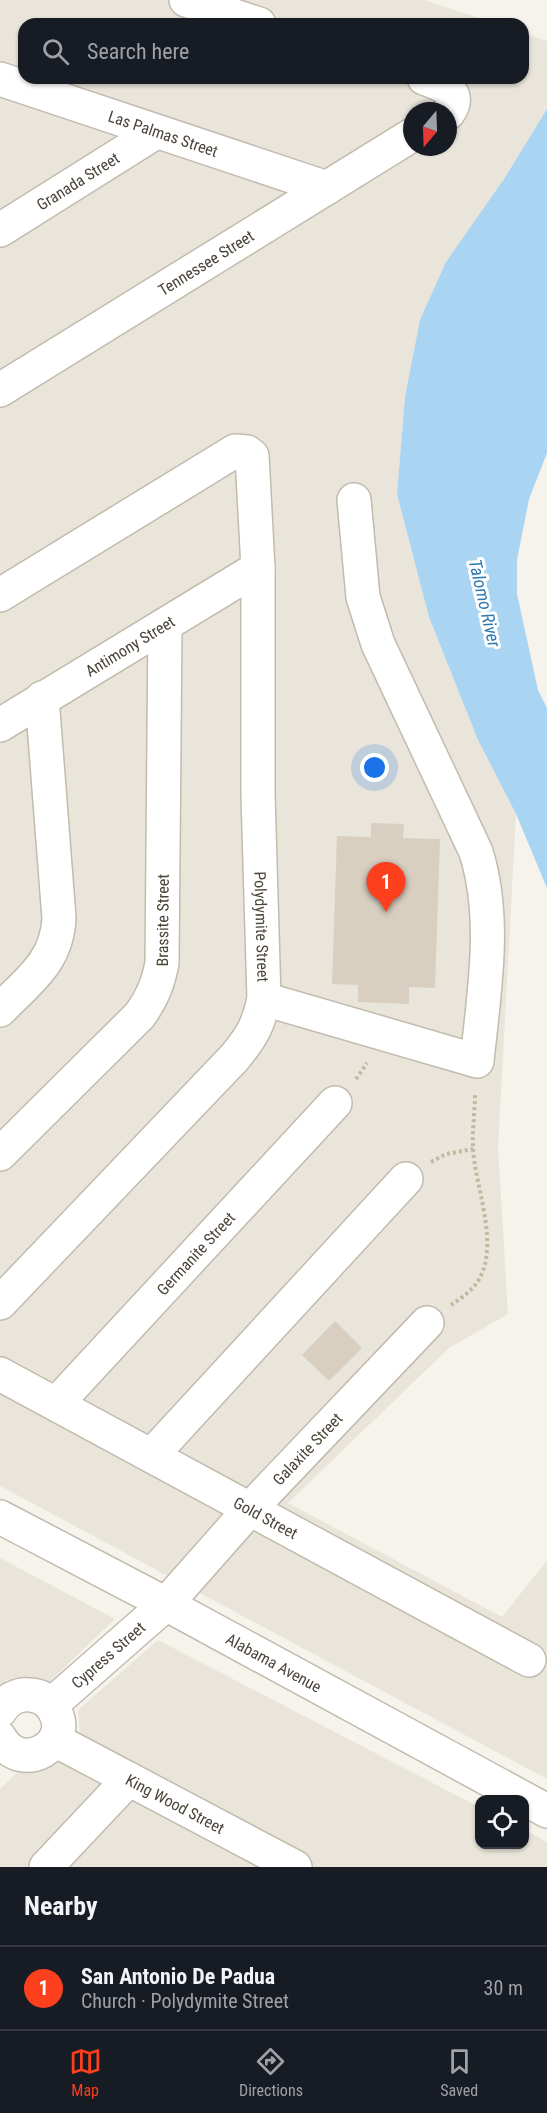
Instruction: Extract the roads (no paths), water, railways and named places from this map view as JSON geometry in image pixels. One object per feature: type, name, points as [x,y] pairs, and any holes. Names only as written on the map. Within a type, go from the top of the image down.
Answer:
[{"type":"street","points":[[186,0],[241,18]]},
{"type":"street","name":"Las Palmas Street","points":[[0,79],[327,188]]},
{"type":"street","points":[[442,84],[450,102]]},
{"type":"street","name":"Granada Street","points":[[0,230],[156,132]]},
{"type":"street","name":"Tennessee Street","points":[[0,390],[403,141]]},
{"type":"street","name":"Polydymite Street","points":[[0,595],[235,451],[247,452],[252,456],[258,568],[258,795],[264,999],[259,1018],[252,1037],[236,1058],[0,1303]]},
{"type":"street","points":[[264,999],[477,1061],[487,969],[485,895],[481,867],[378,644],[363,597],[354,500]]},
{"type":"street","name":"Antimony Street","points":[[0,725],[258,568]]},
{"type":"street","name":"Brassite Street","points":[[0,1154],[140,1015],[152,997],[158,982],[162,963],[165,625]]},
{"type":"street","points":[[0,1010],[42,967],[53,951],[58,935],[59,918],[42,698]]},
{"type":"street","name":"Germanite Street","points":[[57,1403],[335,1103]]},
{"type":"street","points":[[152,1455],[406,1179]]},
{"type":"street","name":"Galaxite Street","points":[[166,1604],[250,1509],[427,1323]]},
{"type":"street","name":"Gold Street","points":[[0,1374],[529,1660]]},
{"type":"street","name":"Alabama Avenue","points":[[0,1517],[166,1604],[547,1811]]},
{"type":"street","name":"Cypress Street","points":[[51,1705],[166,1604]]},
{"type":"street","points":[[0,1710],[11,1699],[24,1694],[39,1697],[51,1705],[58,1722],[55,1740],[44,1751],[29,1756],[2,1747]]},
{"type":"street","name":"King Wood Street","points":[[55,1740],[295,1867]]},
{"type":"street","points":[[47,1867],[129,1779]]},
{"type":"water","name":"Talomo River","points":[[547,109],[547,453],[529,499],[517,560],[517,594],[538,690],[547,708],[547,888],[516,814],[478,740],[429,617],[397,494],[405,397],[420,320],[446,262],[504,179]]},
{"type":"place","name":"San Antonio De Padua","points":[[386,912]]}]
